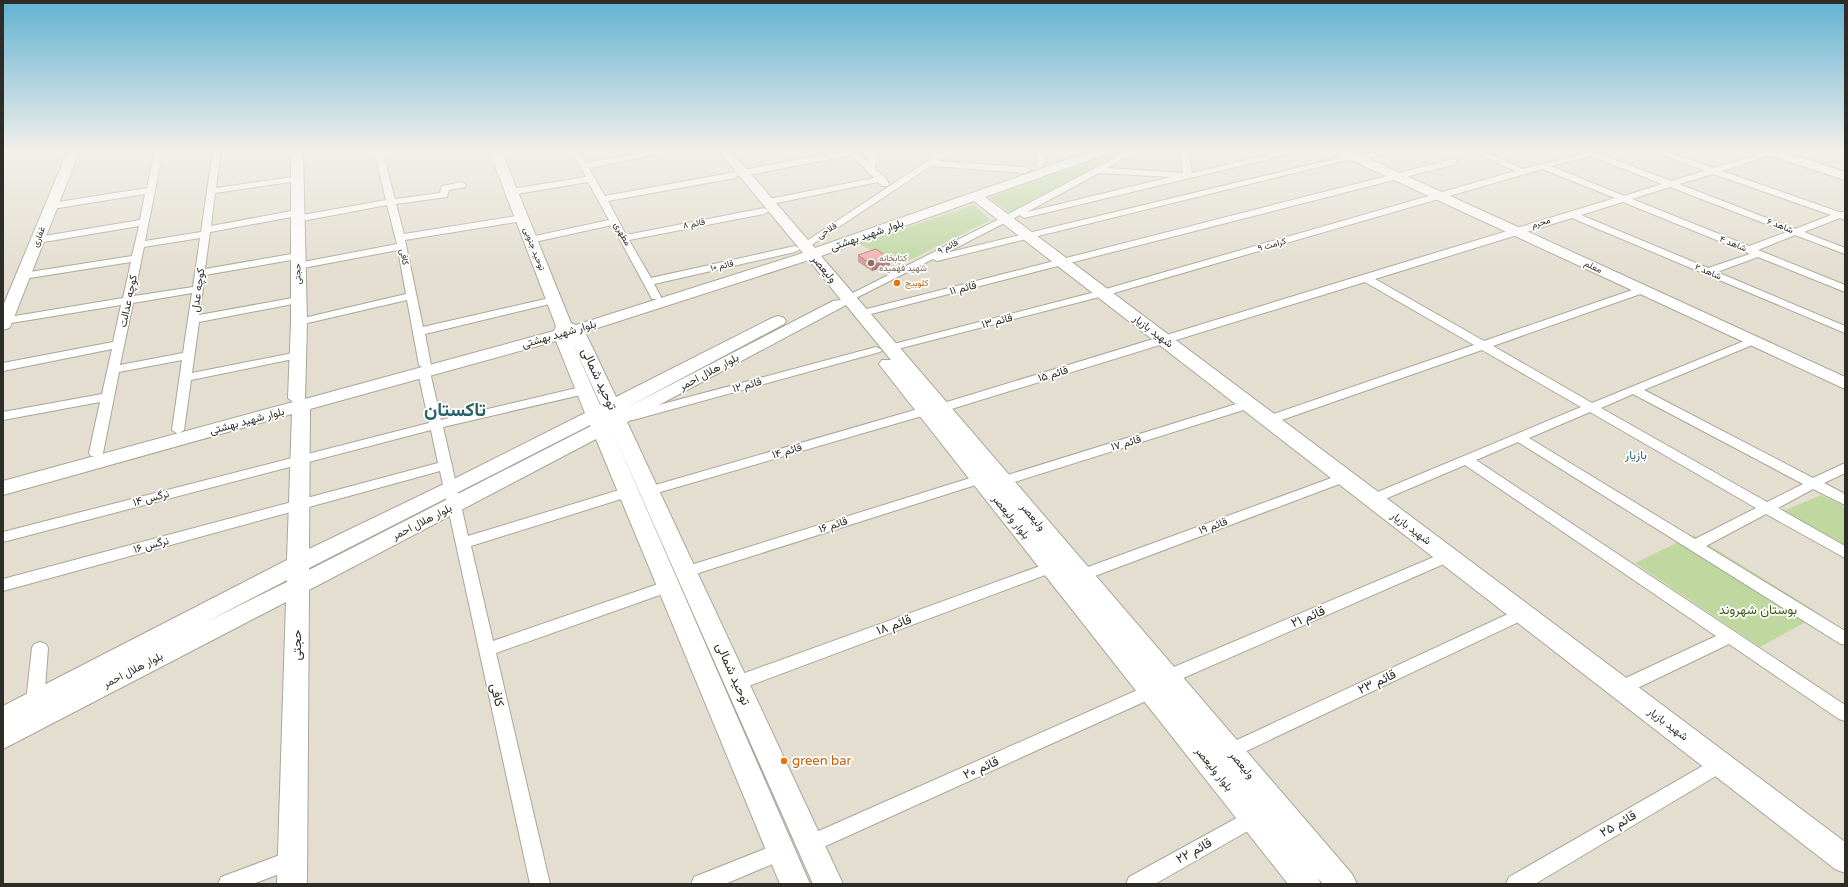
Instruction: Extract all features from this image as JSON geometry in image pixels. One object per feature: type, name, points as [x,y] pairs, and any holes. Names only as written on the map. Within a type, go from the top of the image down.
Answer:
[{"type":"street","name":"غفاری","points":[[4,323],[58,191]]},
{"type":"street","points":[[52,206],[141,191]]},
{"type":"street","name":"کوچه عدالت","points":[[96,453],[150,191]]},
{"type":"street","name":"کوچه عدل","points":[[178,430],[211,191]]},
{"type":"street","name":"حجتی","points":[[292,884],[300,460],[297,191]]},
{"type":"street","name":"کافی","points":[[388,191],[401,242],[436,425],[540,884]]},
{"type":"street","points":[[139,245],[297,216],[444,195],[445,191]]},
{"type":"street","name":"مطهری","points":[[598,191],[656,296]]},
{"type":"street","points":[[602,199],[644,191]]},
{"type":"street","name":"بلوار ولیعصر","points":[[754,191],[839,298],[933,409],[980,479],[1306,884]]},
{"type":"street","points":[[766,206],[829,191]]},
{"type":"street","name":"فلاحی","points":[[803,252],[888,191]]},
{"type":"street","name":"بلوار شهید بهشتی","points":[[567,330],[656,296],[803,252],[969,191]]},
{"type":"street","name":"بلوار شهید بهشتی","points":[[3,488],[299,402],[567,330],[992,191]]},
{"type":"street","points":[[1006,219],[1057,191]]},
{"type":"street","points":[[1006,219],[1123,191]]},
{"type":"street","points":[[937,258],[1213,191]]},
{"type":"street","name":"قائم ۱۱","points":[[863,313],[1342,191]]},
{"type":"street","name":"معلم","points":[[1429,191],[1845,384]]},
{"type":"street","name":"کرامت ۹","points":[[1103,293],[1459,191]]},
{"type":"street","name":"شاهد ۴","points":[[1605,191],[1845,289]]},
{"type":"street","name":"محرم","points":[[1366,278],[1645,191]]},
{"type":"street","name":"شاهد ۶","points":[[1689,191],[1845,251]]},
{"type":"street","points":[[1773,191],[1843,215]]},
{"type":"street","name":"توحید جنوبی","points":[[512,192],[567,330]]},
{"type":"street","name":"شهید بازیار","points":[[977,197],[1845,859]]},
{"type":"street","name":"قائم ۸","points":[[624,238],[766,206]]},
{"type":"street","name":"شاهد ۲","points":[[1571,214],[1845,330]]},
{"type":"street","points":[[1749,250],[1843,215]]},
{"type":"street","points":[[200,273],[298,261],[522,218]]},
{"type":"street","name":"قائم ۹","points":[[839,298],[1006,219]]},
{"type":"street","points":[[38,240],[144,222]]},
{"type":"street","points":[[530,240],[615,222]]},
{"type":"street","name":"قائم ۱۰","points":[[648,282],[803,252]]},
{"type":"street","points":[[1708,272],[1758,254]]},
{"type":"street","points":[[23,276],[136,258]]},
{"type":"street","points":[[1366,278],[1845,553]]},
{"type":"street","name":"قائم ۱۵","points":[[933,409],[1366,278]]},
{"type":"street","points":[[4,323],[198,289]]},
{"type":"street","points":[[1269,420],[1642,290]]},
{"type":"street","name":"قائم ۱۳","points":[[883,349],[1103,293]]},
{"type":"street","points":[[299,322],[412,296]]},
{"type":"street","points":[[839,298],[863,313],[883,349]]},
{"type":"street","name":"بلوار هلال احمر","points":[[3,718],[298,575],[839,298]]},
{"type":"street","points":[[193,320],[298,300]]},
{"type":"street","points":[[418,332],[554,300]]},
{"type":"street","name":"توحید شمالی","points":[[567,330],[585,390],[606,417]]},
{"type":"street","name":"توحید شمالی","points":[[567,330],[639,492],[669,586],[796,884]]},
{"type":"street","points":[[1373,499],[1753,341]]},
{"type":"street","points":[[3,367],[119,344]]},
{"type":"street","name":"قائم ۱۲","points":[[606,417],[883,349]]},
{"type":"street","points":[[113,370],[188,355]]},
{"type":"street","points":[[185,378],[298,355]]},
{"type":"street","name":"نرگس ۱۴","points":[[3,537],[436,425],[585,390]]},
{"type":"street","points":[[1634,390],[1845,500]]},
{"type":"street","points":[[3,416],[108,397]]},
{"type":"street","name":"بلوار شهید بهشتی","points":[[3,475],[96,453],[178,430],[299,402]]},
{"type":"street","name":"قائم ۱۷","points":[[1003,482],[1249,404]]},
{"type":"street","name":"ولیعصر","points":[[933,409],[1003,482],[1342,884]]},
{"type":"street","name":"قائم ۱۴","points":[[462,543],[933,409]]},
{"type":"street","points":[[1519,437],[1845,639]]},
{"type":"street","points":[[1467,460],[1845,714]]},
{"type":"street","name":"نرگس ۱۶","points":[[3,585],[445,465]]},
{"type":"street","points":[[1694,546],[1845,467]]},
{"type":"street","name":"قائم ۱۹","points":[[1082,575],[1345,477]]},
{"type":"street","name":"قائم ۱۶","points":[[686,572],[980,479]]},
{"type":"street","name":"توحید شمالی","points":[[639,492],[686,572],[828,884]]},
{"type":"street","name":"قائم ۲۱","points":[[1168,677],[1448,556]]},
{"type":"street","name":"قائم ۱۸","points":[[737,683],[1051,567]]},
{"type":"street","name":"بلوار هلال احمر","points":[[3,738],[298,575]]},
{"type":"street","points":[[487,650],[669,586]]},
{"type":"street","name":"قائم ۲۳","points":[[1230,752],[1523,613]]},
{"type":"street","points":[[1621,688],[1729,637]]},
{"type":"street","points":[[35,702],[40,648]]},
{"type":"street","name":"قائم ۲۰","points":[[810,844],[1151,691]]},
{"type":"street","name":"قائم ۲۵","points":[[1516,884],[1720,764]]},
{"type":"street","name":"قائم ۲۲","points":[[1136,884],[1253,818]]},
{"type":"street","points":[[700,884],[782,851]]},
{"type":"street","points":[[228,884],[293,859]]},
{"type":"green space","points":[[1006,191],[1051,191],[1010,213],[989,198]]},
{"type":"green space","points":[[974,205],[990,220],[900,265],[859,244]]},
{"type":"green space","points":[[1821,495],[1845,507],[1845,548],[1781,512]]},
{"type":"green space","name":"بوستان شهروند","points":[[1693,535],[1820,614],[1760,647],[1635,563]]},
{"type":"building","points":[[876,249],[890,259],[872,265],[858,255]]},
{"type":"place","name":"کتابخانه شهید فهمیده","points":[[871,263]]},
{"type":"place","name":"کلوبیج","points":[[897,283]]},
{"type":"place","name":"green bar","points":[[784,761]]},
{"type":"district","name":"تاکستان","points":[[455,410]]},
{"type":"district","name":"بازیار","points":[[1636,455]]}]
